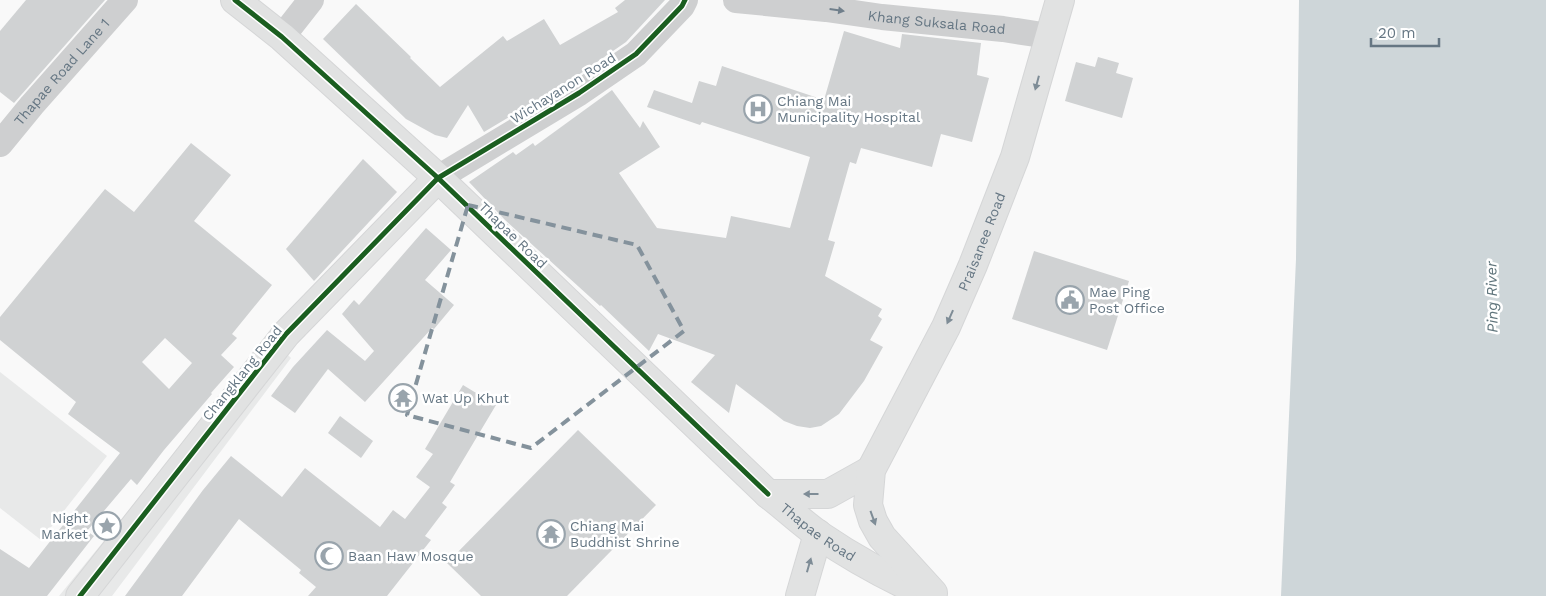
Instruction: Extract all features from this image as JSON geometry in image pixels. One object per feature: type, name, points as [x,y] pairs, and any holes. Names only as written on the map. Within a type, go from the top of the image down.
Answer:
[{"type":"street","name":"Thapae Road Lane 1","points":[[0,144],[125,0]]},
{"type":"street","name":"Thapae Road","points":[[235,0],[282,37],[438,178],[768,494],[818,534],[871,568],[897,582],[930,596]]},
{"type":"street","points":[[282,37],[311,0]]},
{"type":"street","name":"Khang Suksala Road","points":[[736,0],[1004,29],[1050,36]]},
{"type":"street","name":"Praisanee Road","points":[[936,596],[882,537],[873,521],[868,504],[871,470],[946,326],[973,265],[1014,156],[1060,0]]},
{"type":"street","name":"Wichayanon Road","points":[[438,178],[579,93],[636,54],[687,2]]},
{"type":"street","name":"Changklang Road","points":[[80,596],[286,334],[438,178]]},
{"type":"street","points":[[768,494],[828,494],[871,470]]},
{"type":"street","points":[[800,596],[818,534]]},
{"type":"highlighted area","points":[[468,205],[637,245],[684,331],[531,448],[407,415]]},
{"type":"shaded area","points":[[270,337],[291,358],[112,596],[59,596]]},
{"type":"shaded area","points":[[0,372],[107,456],[41,540],[0,508]]},
{"type":"water","name":"Ping River","points":[[1299,0],[1546,0],[1546,596],[1281,596],[1296,259]]},
{"type":"building","points":[[26,0],[105,0],[14,103],[0,92],[0,31]]},
{"type":"building","points":[[625,0],[665,0],[626,42],[571,80],[484,132],[468,105],[447,138],[435,135],[406,119],[323,39],[356,4],[440,87],[503,36],[507,41],[544,19],[560,45],[618,12],[615,8]]},
{"type":"building","points":[[844,31],[900,48],[902,34],[981,43],[977,75],[989,78],[972,142],[941,134],[932,167],[861,148],[856,164],[850,162],[828,240],[835,242],[825,276],[882,309],[878,316],[882,319],[870,340],[883,347],[864,381],[839,414],[821,426],[810,428],[784,421],[736,384],[729,413],[691,382],[715,355],[658,334],[649,351],[601,305],[505,220],[469,182],[513,152],[516,155],[533,143],[535,146],[612,90],[640,128],[643,121],[660,147],[619,173],[657,228],[726,238],[731,216],[790,228],[810,157],[702,122],[700,125],[647,107],[654,90],[692,103],[699,81],[716,86],[722,66],[824,100]]},
{"type":"building","points":[[1098,57],[1119,63],[1116,73],[1133,78],[1122,118],[1065,101],[1076,62],[1095,67]]},
{"type":"building","points":[[191,143],[231,175],[194,221],[272,285],[232,334],[237,338],[221,355],[234,367],[137,485],[131,479],[87,531],[94,536],[47,596],[0,596],[0,549],[29,568],[120,453],[68,414],[76,402],[0,340],[0,317],[105,189],[134,212]],"holes":[[[165,338],[192,363],[169,389],[142,362]]]},
{"type":"building","points":[[363,159],[397,192],[314,281],[286,249]]},
{"type":"building","points":[[426,228],[451,250],[425,280],[454,305],[434,329],[432,328],[365,402],[328,369],[295,413],[271,396],[293,367],[327,330],[365,361],[374,351],[342,314],[354,300],[359,305]]},
{"type":"building","name":"Mae Ping Post Office","points":[[1034,251],[1129,281],[1107,350],[1012,319]]},
{"type":"building","points":[[463,385],[496,405],[450,482],[455,485],[442,503],[447,507],[425,536],[431,540],[387,596],[308,596],[316,587],[299,573],[301,570],[239,519],[182,596],[125,596],[203,490],[231,456],[282,497],[305,468],[380,527],[393,510],[405,519],[430,487],[416,477],[433,454],[425,449]]},
{"type":"building","points":[[340,416],[373,441],[361,458],[328,433]]},
{"type":"building","name":"Chiang Mai Buddhist Shrine","points":[[578,430],[656,505],[567,596],[481,596],[447,563]]},
{"type":"cycle path","points":[[235,0],[282,37],[438,178],[768,494]]},
{"type":"cycle path","points":[[80,596],[286,334],[438,178],[579,93],[636,54],[682,6],[685,0]]},
{"type":"place","name":"Chiang Mai Municipality Hospital","points":[[758,109]]},
{"type":"place","name":"Mae Ping Post Office","points":[[1070,300]]},
{"type":"place","name":"Wat Up Khut","points":[[403,398]]},
{"type":"place","name":"Night Market","points":[[107,526]]},
{"type":"place","name":"Chiang Mai Buddhist Shrine","points":[[551,534]]},
{"type":"place","name":"Baan Haw Mosque","points":[[329,556]]}]
